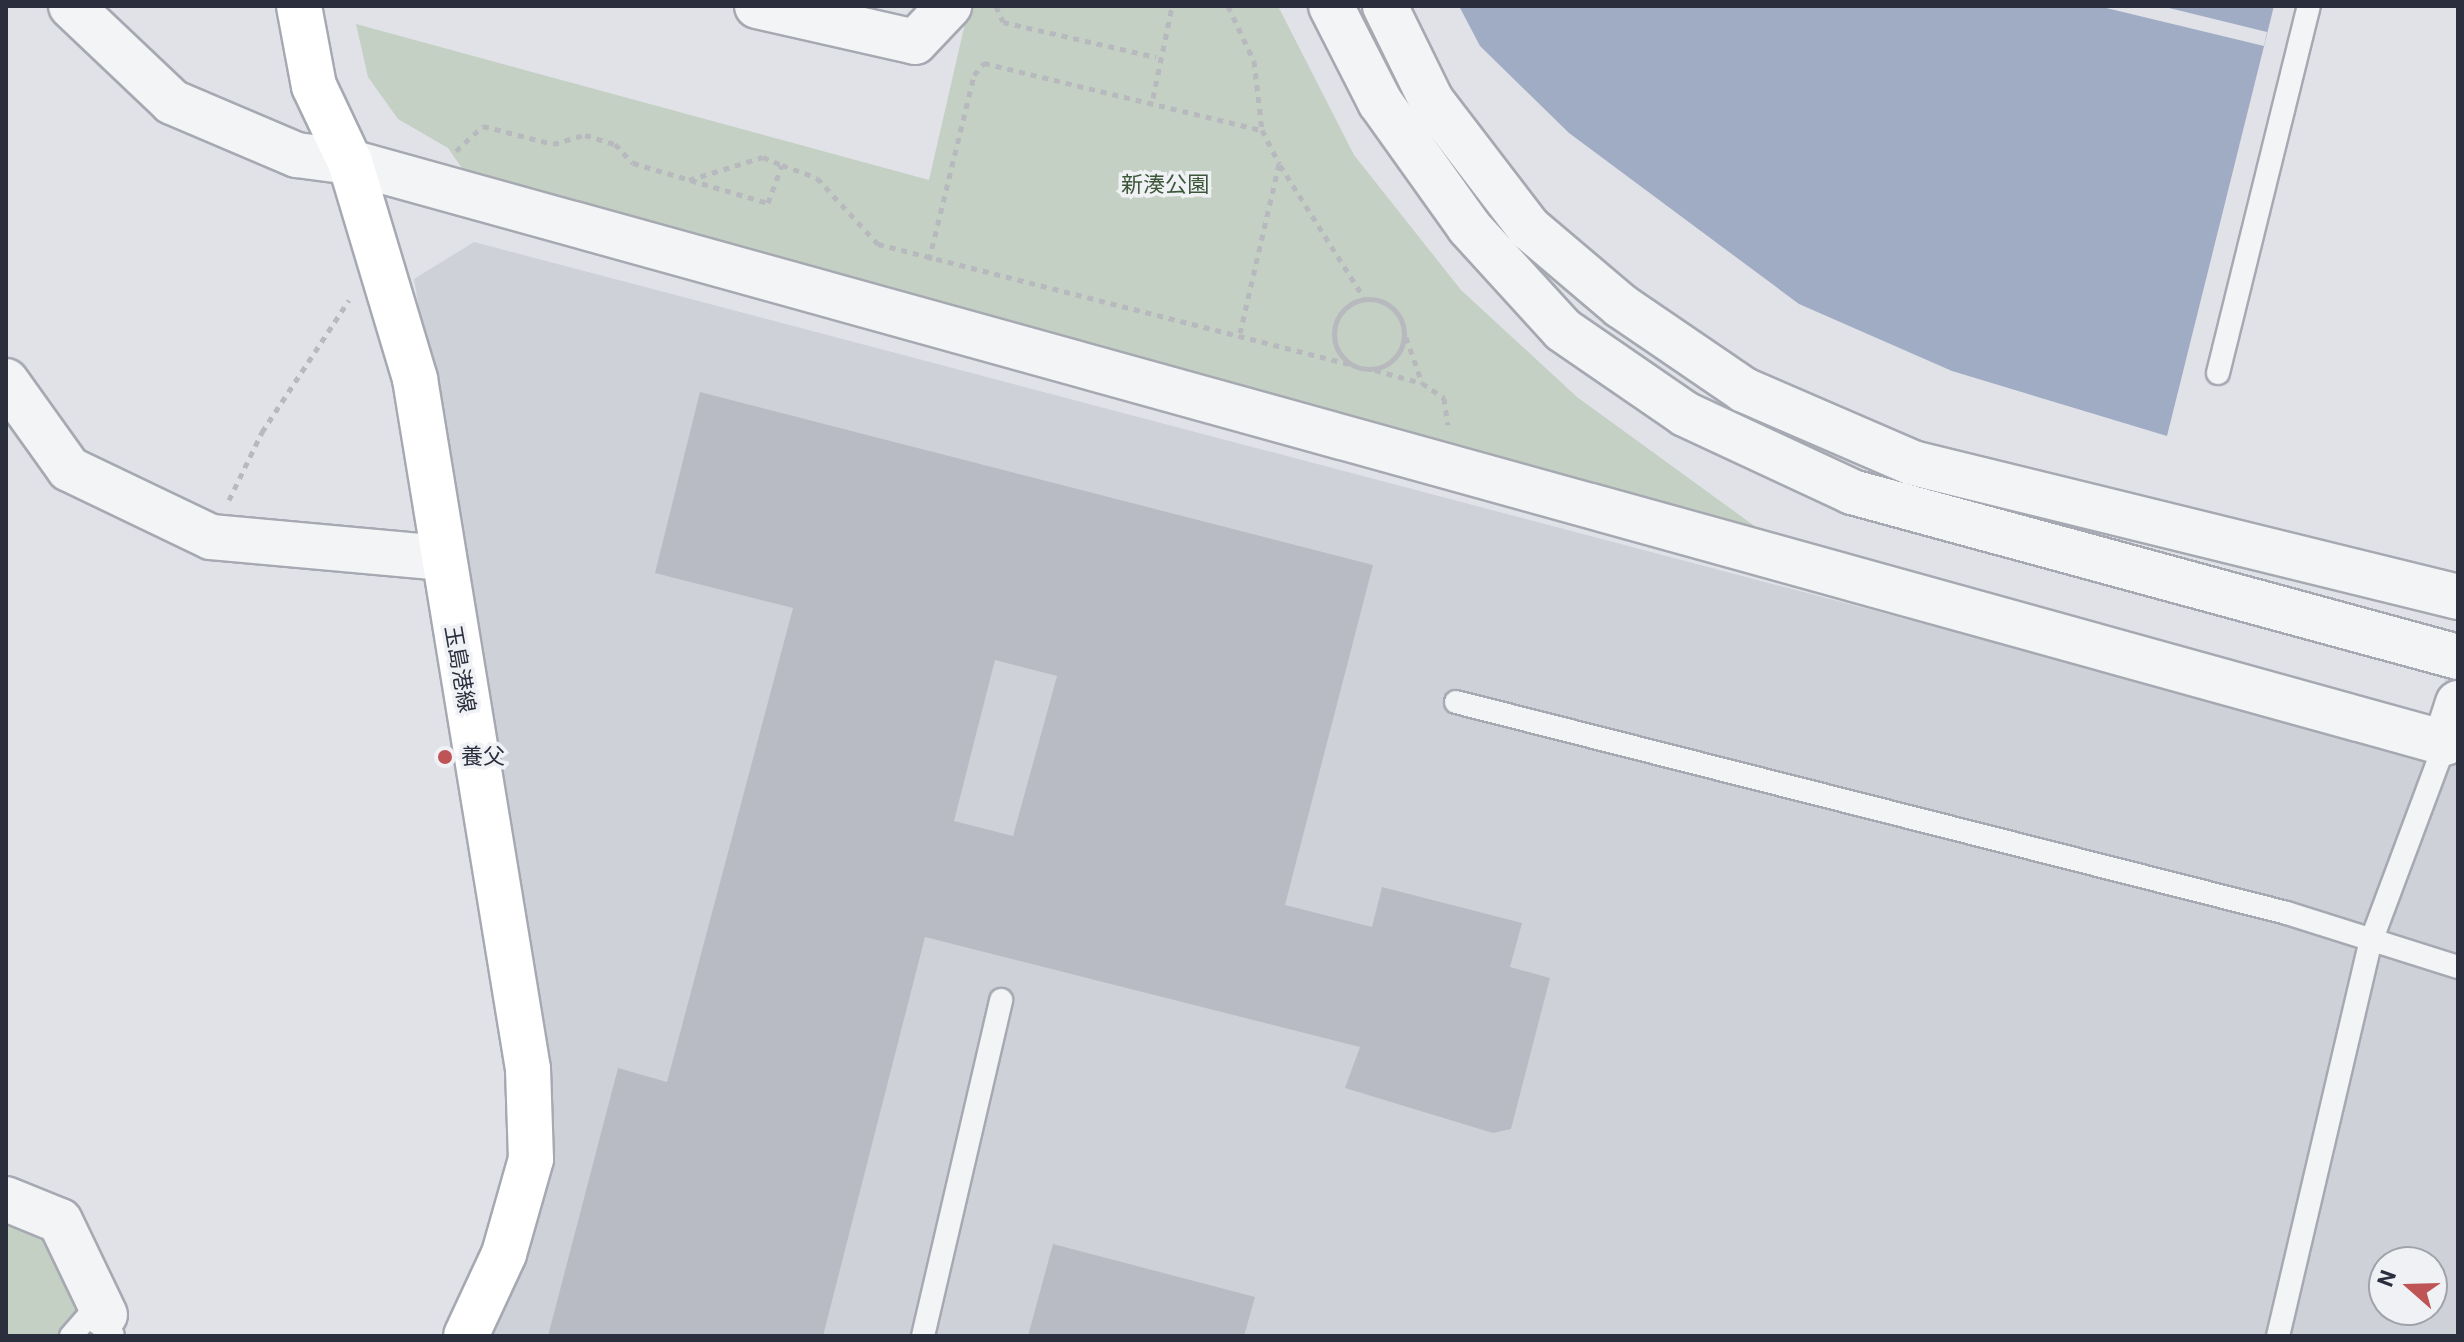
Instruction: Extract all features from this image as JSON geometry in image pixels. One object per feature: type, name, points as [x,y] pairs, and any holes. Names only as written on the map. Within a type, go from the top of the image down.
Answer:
[{"type":"main road","name":"玉島港線","points":[[299,6],[314,86],[350,162],[415,379],[441,558],[528,1069],[531,1159],[504,1254],[466,1336]]},
{"type":"street","points":[[71,6],[172,102],[297,155],[350,162],[2452,723]]},
{"type":"street","points":[[757,6],[915,42],[949,6]]},
{"type":"street","points":[[1331,6],[1380,102],[1469,227],[1563,330],[1685,414],[1852,492],[2458,657]]},
{"type":"street","points":[[1385,6],[1431,100],[1529,228],[1621,306],[1744,390],[1913,463],[2458,597]]},
{"type":"street","points":[[6,381],[69,469],[211,537],[441,558]]},
{"type":"street","points":[[6,1199],[60,1221],[96,1329]]},
{"type":"lane","points":[[2218,373],[2309,6]]},
{"type":"lane","points":[[1456,702],[2287,913],[2370,944],[2458,967]]},
{"type":"lane","points":[[2278,1336],[2370,944],[2452,723]]},
{"type":"lane","points":[[923,1336],[1001,1000]]},
{"type":"path","points":[[996,6],[1003,22],[1156,57]]},
{"type":"path","points":[[1153,98],[1156,57],[1172,6]]},
{"type":"path","points":[[1228,6],[1254,61],[1262,130],[1279,164],[1365,298],[1398,313],[1422,383]]},
{"type":"path","points":[[929,260],[977,68],[993,62],[1153,98],[1262,130]]},
{"type":"path","points":[[450,158],[483,126],[553,144],[585,135],[615,144],[633,163],[768,203],[782,165]]},
{"type":"path","points":[[688,181],[763,157],[817,178],[878,244],[929,260],[1240,333],[1422,383],[1444,398],[1448,433]]},
{"type":"path","points":[[1240,333],[1279,164]]},
{"type":"path","points":[[211,537],[284,396],[330,323],[382,261]]},
{"type":"path","points":[[1349,364],[1334,332],[1343,310],[1365,298]]},
{"type":"path","points":[[1374,370],[1396,358],[1405,336]]},
{"type":"shaded area","points":[[474,242],[2426,756],[2458,628],[2458,1336],[492,1336],[555,1156],[547,1065],[414,279]]},
{"type":"green space","name":"新湊公園","points":[[969,6],[1278,6],[1354,155],[1461,290],[1577,397],[1771,538],[464,171],[448,148],[398,119],[368,77],[356,24],[929,180]]},
{"type":"green space","points":[[6,1214],[43,1229],[96,1336],[6,1336]]},
{"type":"water","points":[[1459,6],[2274,6],[2167,436],[1952,371],[1799,304],[1569,133],[1480,46]]},
{"type":"pier","points":[[2098,6],[2161,6],[2267,32],[2264,46]]},
{"type":"building","points":[[700,392],[1373,565],[1285,905],[1372,927],[1382,887],[1522,923],[1510,967],[1550,978],[1511,1129],[1493,1133],[1345,1088],[1360,1047],[925,937],[823,1336],[548,1336],[618,1068],[667,1082],[793,608],[655,573]],"holes":[[[995,660],[1057,676],[1013,836],[954,821]]]},
{"type":"building","points":[[1053,1244],[1255,1297],[1244,1336],[1028,1336]]},
{"type":"place","name":"養父","points":[[445,757]]}]
